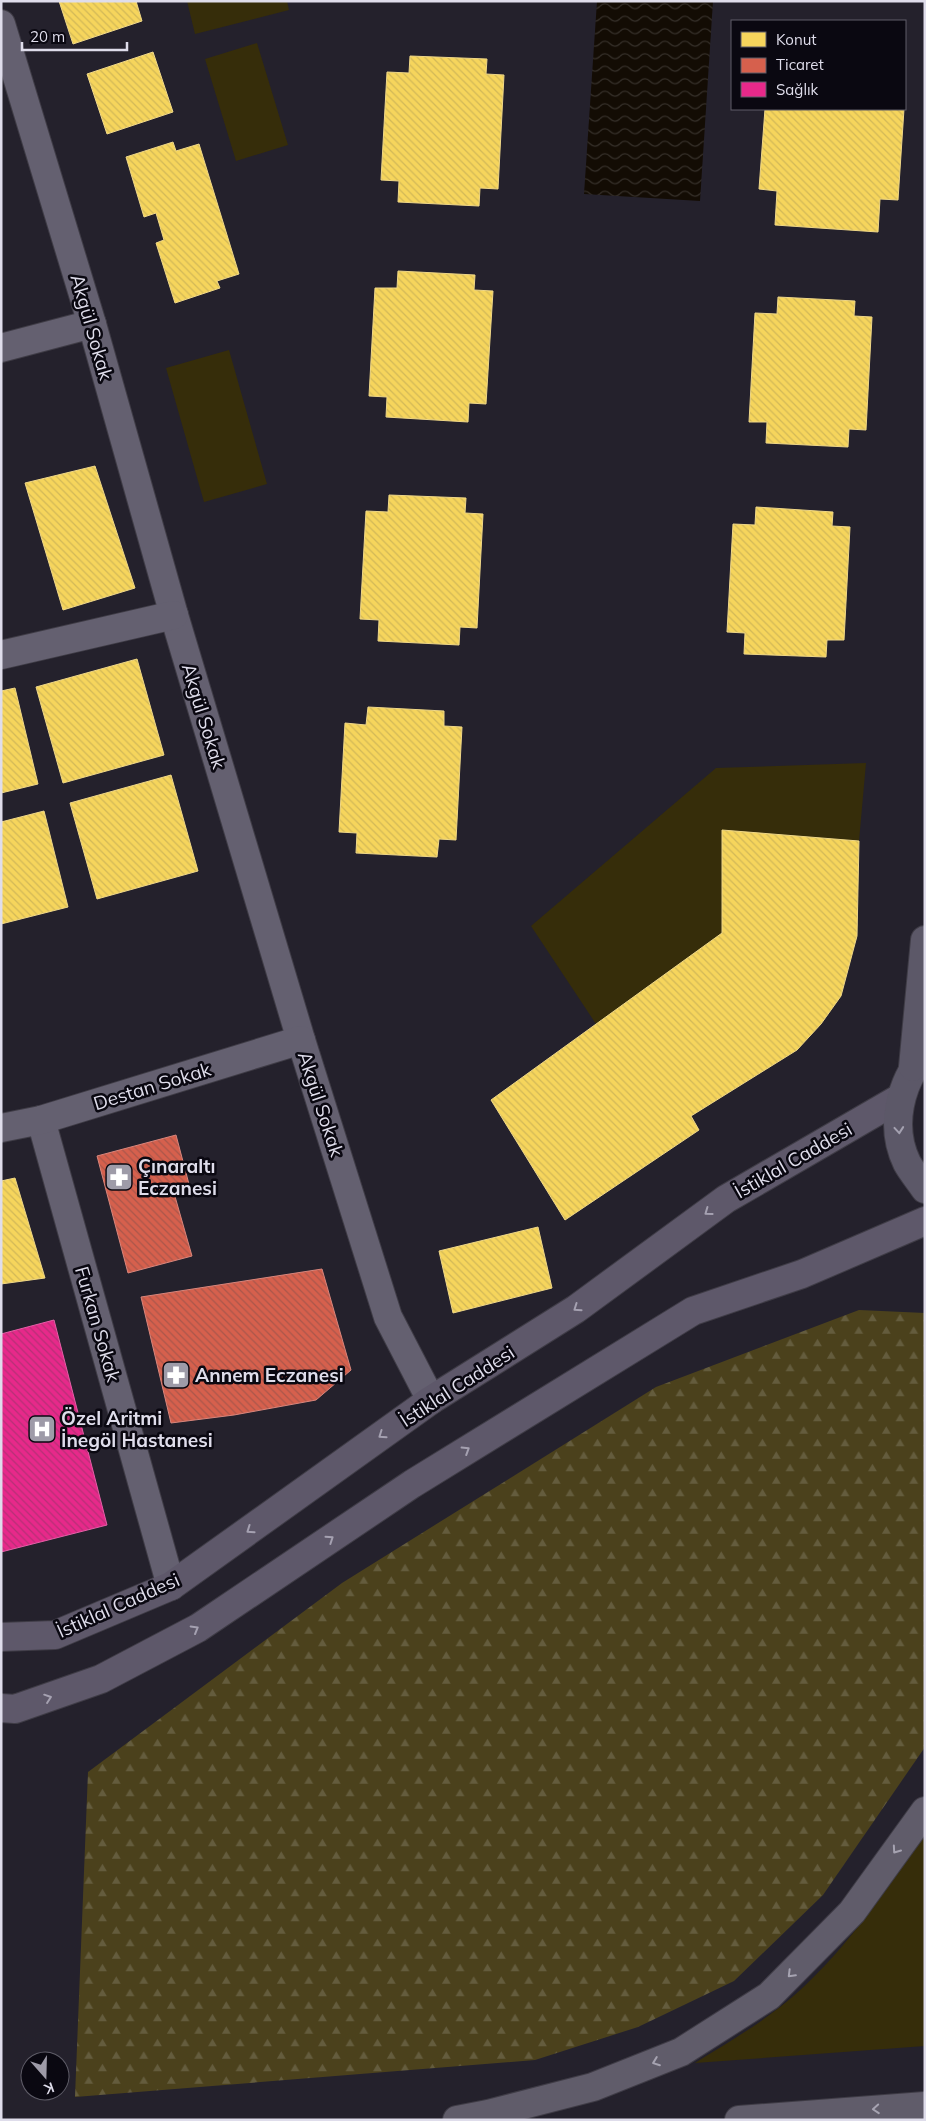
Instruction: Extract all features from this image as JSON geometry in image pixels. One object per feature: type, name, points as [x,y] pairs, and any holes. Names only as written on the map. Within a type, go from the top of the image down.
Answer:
[{"type":"highway","points":[[458,2120],[488,2114],[593,2086],[682,2052],[769,1996],[852,1912],[925,1810]]},
{"type":"highway","points":[[739,2120],[925,2106]]},
{"type":"main road","points":[[925,940],[919,1060],[900,1098],[898,1130],[907,1162],[925,1189]]},
{"type":"main road","name":"İstiklal Caddesi","points":[[1,1637],[55,1635],[171,1586],[432,1400],[576,1309],[726,1199],[900,1098]]},
{"type":"main road","points":[[1,1708],[15,1709],[101,1679],[198,1628],[412,1484],[693,1311],[802,1274],[925,1221]]},
{"type":"street","name":"Akgül Sokak","points":[[1,24],[92,324],[174,615],[301,1040],[388,1317],[432,1400]]},
{"type":"street","points":[[1,348],[92,324]]},
{"type":"street","points":[[1,655],[174,615]]},
{"type":"street","name":"Destan Sokak","points":[[1,1128],[41,1120],[301,1040]]},
{"type":"street","name":"Furkan Sokak","points":[[41,1120],[171,1586]]},
{"type":"shaded area","points":[[187,1],[287,1],[289,10],[195,34]]},
{"type":"shaded area","points":[[257,43],[288,145],[236,161],[205,59]]},
{"type":"shaded area","points":[[229,350],[267,484],[204,502],[166,368]]},
{"type":"shaded area","points":[[866,763],[859,841],[723,831],[722,933],[596,1024],[531,926],[716,768]]},
{"type":"shaded area","points":[[925,1835],[925,2046],[695,2063],[774,2012],[816,1975],[866,1917]]},
{"type":"green space","points":[[859,1310],[925,1313],[925,1747],[823,1895],[734,1981],[638,2027],[535,2060],[75,2097],[88,1772],[342,1583],[656,1387]]},
{"type":"water","points":[[597,1],[713,1],[700,201],[584,194]]},
{"type":"building: Konut","points":[[59,1],[136,1],[142,21],[73,44]]},
{"type":"building: Konut","points":[[153,52],[173,112],[107,134],[87,74]]},
{"type":"building: Konut","points":[[410,56],[487,59],[486,74],[504,75],[498,189],[480,188],[479,206],[398,202],[399,181],[381,180],[387,72],[409,73]]},
{"type":"building: Konut","points":[[765,110],[904,110],[898,200],[880,199],[878,232],[775,225],[777,191],[759,189]]},
{"type":"building: Konut","points":[[173,142],[176,151],[199,144],[239,274],[217,281],[220,288],[175,303],[156,243],[164,240],[156,213],[144,217],[126,157]]},
{"type":"building: Konut","points":[[398,271],[475,275],[474,290],[493,291],[486,404],[469,403],[468,422],[386,417],[387,397],[369,396],[375,288],[397,288]]},
{"type":"building: Konut","points":[[778,297],[855,301],[854,316],[872,317],[866,430],[849,429],[848,447],[766,443],[767,422],[749,422],[755,313],[777,314]]},
{"type":"building: Konut","points":[[95,466],[135,588],[63,610],[25,483]]},
{"type":"building: Konut","points":[[389,495],[466,498],[465,513],[483,514],[477,628],[460,627],[459,645],[378,641],[379,620],[360,619],[366,511],[388,512]]},
{"type":"building: Konut","points":[[756,507],[833,512],[832,526],[850,527],[844,640],[827,640],[826,657],[744,654],[745,633],[727,632],[733,524],[755,525]]},
{"type":"building: Konut","points":[[137,659],[164,755],[63,783],[36,687]]},
{"type":"building: Konut","points":[[15,688],[38,784],[1,793],[1,691]]},
{"type":"building: Konut","points":[[368,707],[444,711],[444,726],[462,727],[456,840],[439,839],[437,857],[356,853],[357,833],[339,832],[345,723],[366,725]]},
{"type":"building: Konut","points":[[171,775],[198,871],[97,899],[70,803]]},
{"type":"building: Konut","points":[[44,811],[68,907],[1,924],[1,822]]},
{"type":"building: Konut","points":[[722,830],[859,841],[857,936],[841,996],[821,1024],[797,1050],[691,1116],[699,1130],[565,1220],[491,1100],[722,933]]},
{"type":"building: Konut","points":[[15,1178],[45,1278],[1,1284],[1,1181]]},
{"type":"building: Konut","points":[[538,1227],[552,1288],[453,1313],[439,1251]]},
{"type":"building: Ticaret","points":[[176,1135],[190,1188],[174,1193],[192,1256],[128,1273],[97,1156]]},
{"type":"building: Ticaret","points":[[322,1269],[351,1370],[316,1400],[234,1415],[171,1423],[141,1297]]},
{"type":"building: Sağlık","name":"Özel Aritmi İnegöl Hastanesi","points":[[54,1320],[107,1525],[1,1552],[1,1334]]},
{"type":"place","name":"Çınaraltı Eczanesi","points":[[119,1177]]},
{"type":"place","name":"Annem Eczanesi","points":[[176,1375]]},
{"type":"place","name":"Özel Aritmi İnegöl Hastanesi","points":[[42,1429]]}]
